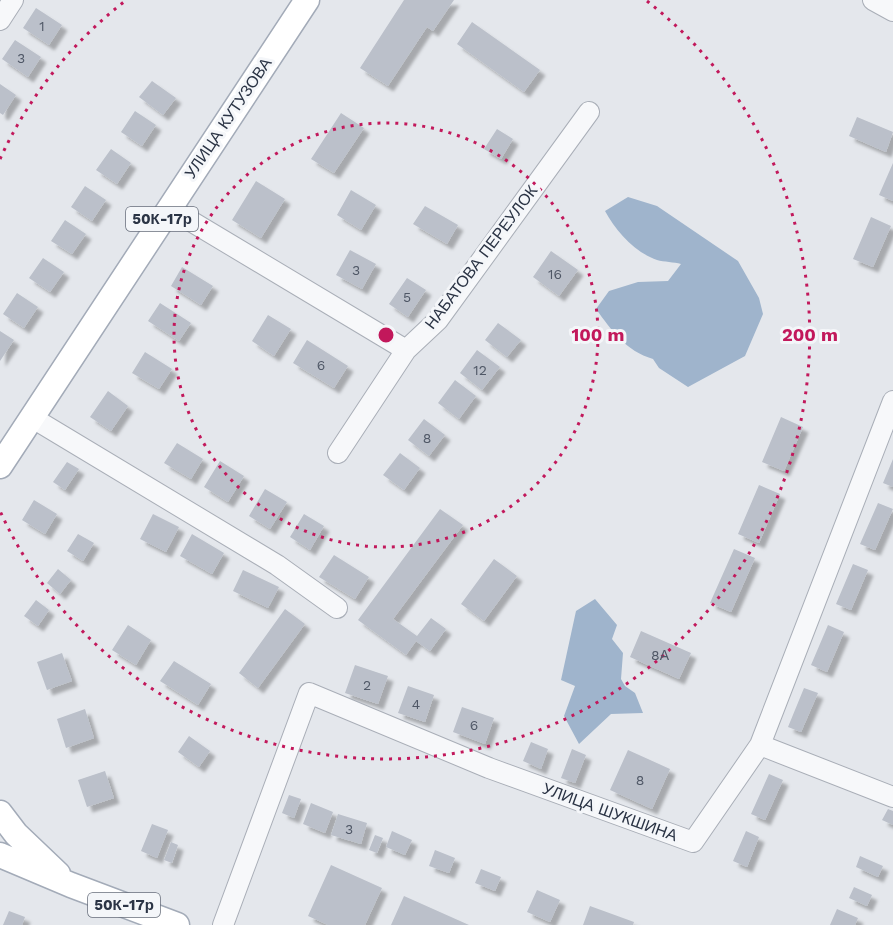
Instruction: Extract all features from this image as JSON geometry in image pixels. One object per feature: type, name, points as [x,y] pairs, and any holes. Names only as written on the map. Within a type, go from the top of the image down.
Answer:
[{"type":"main road","name":"УЛИЦА КУТУЗОВА","points":[[0,466],[307,0]]},
{"type":"main road","name":"УЛИЦА КУТУЗОВА","points":[[0,486],[18,439]]},
{"type":"main road","name":"50К-17р","points":[[0,813],[16,834],[71,885]]},
{"type":"main road","name":"50К-17р","points":[[0,855],[177,925]]},
{"type":"street","points":[[0,20],[13,0]]},
{"type":"street","points":[[873,0],[893,11]]},
{"type":"street","name":"НАБАТОВА ПЕРЕУЛОК","points":[[338,453],[406,350],[438,320],[589,112]]},
{"type":"street","points":[[169,208],[406,350]]},
{"type":"street","name":"УЛИЦА ШУКШИНА","points":[[223,925],[309,693],[489,768],[693,842],[760,745],[893,400]]},
{"type":"street","points":[[31,417],[277,565],[337,608]]},
{"type":"street","points":[[760,745],[893,797]]},
{"type":"water","points":[[628,197],[657,206],[738,261],[759,298],[763,314],[745,356],[688,387],[659,368],[653,359],[627,345],[596,309],[609,291],[638,282],[668,281],[681,264],[660,261],[641,252],[620,233],[605,211]]},
{"type":"water","points":[[595,599],[617,625],[612,639],[623,653],[621,679],[625,686],[635,693],[643,713],[611,714],[579,744],[564,716],[575,686],[561,680],[576,611]]},
{"type":"building","points":[[404,0],[454,0],[433,31],[427,27],[388,86],[360,68]]},
{"type":"building","points":[[36,8],[62,25],[49,45],[23,28]]},
{"type":"building","points":[[472,22],[540,70],[524,92],[457,44]]},
{"type":"building","points":[[15,40],[41,57],[28,77],[2,59]]},
{"type":"building","points":[[152,81],[176,98],[163,115],[139,97]]},
{"type":"building","points":[[0,84],[16,95],[3,115],[0,113]]},
{"type":"building","points":[[135,111],[156,125],[142,146],[121,132]]},
{"type":"building","points":[[341,113],[364,128],[334,173],[311,159]]},
{"type":"building","points":[[857,117],[893,132],[886,152],[849,136]]},
{"type":"building","points":[[497,129],[513,139],[501,159],[484,149]]},
{"type":"building","points":[[111,149],[131,163],[117,184],[96,170]]},
{"type":"building","points":[[893,163],[893,201],[879,195]]},
{"type":"building","points":[[256,181],[285,199],[261,238],[232,220]]},
{"type":"building","points":[[85,186],[106,200],[92,221],[71,207]]},
{"type":"building","points":[[351,190],[376,205],[361,230],[337,215]]},
{"type":"building","points":[[425,206],[458,225],[447,244],[413,224]]},
{"type":"building","points":[[871,217],[891,226],[873,267],[853,259]]},
{"type":"building","points":[[65,220],[86,234],[72,254],[51,241]]},
{"type":"building","points":[[350,250],[376,264],[362,289],[336,275]]},
{"type":"building","points":[[551,251],[578,270],[559,296],[533,277]]},
{"type":"building","points":[[43,258],[64,272],[50,292],[29,278]]},
{"type":"building","points":[[182,267],[213,286],[201,305],[171,286]]},
{"type":"building","points":[[407,278],[426,290],[408,317],[389,304]]},
{"type":"building","points":[[17,293],[38,307],[24,328],[3,314]]},
{"type":"building","points":[[160,303],[191,323],[179,341],[148,321]]},
{"type":"building","points":[[268,315],[291,329],[274,356],[252,341]]},
{"type":"building","points":[[498,323],[521,340],[507,357],[485,340]]},
{"type":"building","points":[[0,331],[14,340],[0,361]]},
{"type":"building","points":[[307,340],[348,366],[334,388],[293,363]]},
{"type":"building","points":[[477,350],[500,367],[482,390],[460,373]]},
{"type":"building","points":[[145,352],[172,369],[159,389],[132,373]]},
{"type":"building","points":[[455,380],[476,396],[459,419],[438,403]]},
{"type":"building","points":[[108,391],[128,406],[111,431],[90,417]]},
{"type":"building","points":[[781,417],[803,427],[784,471],[762,462]]},
{"type":"building","points":[[424,419],[445,435],[429,456],[408,440]]},
{"type":"building","points":[[177,443],[203,459],[191,479],[164,463]]},
{"type":"building","points":[[400,453],[420,468],[404,490],[383,475]]},
{"type":"building","points":[[893,459],[893,487],[883,483]]},
{"type":"building","points":[[220,461],[244,476],[228,502],[204,487]]},
{"type":"building","points":[[67,462],[79,469],[65,490],[53,482]]},
{"type":"building","points":[[759,485],[780,494],[759,543],[738,534]]},
{"type":"building","points":[[265,489],[287,502],[270,529],[249,516]]},
{"type":"building","points":[[34,500],[57,514],[45,534],[22,520]]},
{"type":"building","points":[[878,503],[893,509],[875,550],[860,544]]},
{"type":"building","points":[[440,509],[463,525],[393,619],[417,636],[431,618],[446,629],[430,651],[416,641],[406,655],[358,620]]},
{"type":"building","points":[[153,514],[179,527],[166,552],[140,539]]},
{"type":"building","points":[[304,514],[324,526],[310,550],[290,537]]},
{"type":"building","points":[[78,534],[94,543],[83,561],[67,551]]},
{"type":"building","points":[[192,534],[224,553],[212,574],[180,556]]},
{"type":"building","points":[[734,549],[755,558],[731,612],[710,603]]},
{"type":"building","points":[[334,555],[369,577],[355,599],[319,577]]},
{"type":"building","points":[[494,559],[517,576],[484,621],[461,604]]},
{"type":"building","points":[[853,564],[868,570],[851,610],[836,604]]},
{"type":"building","points":[[58,569],[71,580],[60,594],[47,583]]},
{"type":"building","points":[[243,570],[279,587],[268,608],[233,591]]},
{"type":"building","points":[[36,600],[49,610],[38,626],[24,616]]},
{"type":"building","points":[[285,609],[305,624],[258,688],[239,673]]},
{"type":"building","points":[[128,625],[151,640],[136,665],[112,650]]},
{"type":"building","points":[[828,625],[844,632],[827,672],[811,665]]},
{"type":"building","points":[[641,631],[691,653],[679,679],[630,657]]},
{"type":"building","points":[[62,653],[72,681],[47,690],[37,662]]},
{"type":"building","points":[[174,661],[211,684],[198,705],[160,681]]},
{"type":"building","points":[[355,665],[388,676],[378,704],[345,693]]},
{"type":"building","points":[[408,686],[434,695],[425,722],[398,713]]},
{"type":"building","points":[[804,688],[818,693],[801,732],[788,727]]},
{"type":"building","points":[[462,707],[494,718],[485,744],[453,732]]},
{"type":"building","points":[[85,709],[94,738],[66,748],[57,719]]},
{"type":"building","points":[[189,736],[210,751],[199,767],[178,752]]},
{"type":"building","points":[[531,742],[548,749],[541,769],[523,761]]},
{"type":"building","points":[[572,749],[586,755],[575,783],[561,778]]},
{"type":"building","points":[[628,750],[670,769],[652,809],[610,790]]},
{"type":"building","points":[[105,771],[114,798],[87,807],[78,780]]},
{"type":"building","points":[[769,774],[783,780],[765,820],[751,814]]},
{"type":"building","points":[[289,795],[301,799],[294,818],[282,813]]},
{"type":"building","points":[[311,803],[333,812],[325,833],[303,824]]},
{"type":"building","points":[[888,809],[893,811],[893,825],[882,820]]},
{"type":"building","points":[[338,814],[367,823],[361,844],[331,835]]},
{"type":"building","points":[[152,824],[168,830],[157,858],[141,851]]},
{"type":"building","points":[[392,831],[412,840],[405,855],[386,847]]},
{"type":"building","points":[[746,831],[759,837],[747,867],[733,861]]},
{"type":"building","points":[[375,835],[383,838],[377,853],[369,850]]},
{"type":"building","points":[[171,842],[178,845],[172,863],[164,860]]},
{"type":"building","points":[[435,850],[455,858],[449,873],[429,866]]},
{"type":"building","points":[[860,856],[883,866],[878,877],[856,867]]},
{"type":"building","points":[[331,865],[382,888],[365,925],[328,925],[308,916]]},
{"type":"building","points":[[481,869],[501,877],[495,891],[475,883]]},
{"type":"building","points":[[854,887],[872,895],[867,906],[849,898]]},
{"type":"building","points":[[537,890],[560,900],[550,922],[527,912]]},
{"type":"building","points":[[404,896],[469,925],[391,925]]},
{"type":"building","points":[[590,906],[634,922],[633,925],[583,925]]},
{"type":"building","points":[[837,909],[858,918],[855,925],[830,925]]},
{"type":"building","points":[[9,911],[25,917],[22,925],[3,925]]}]
